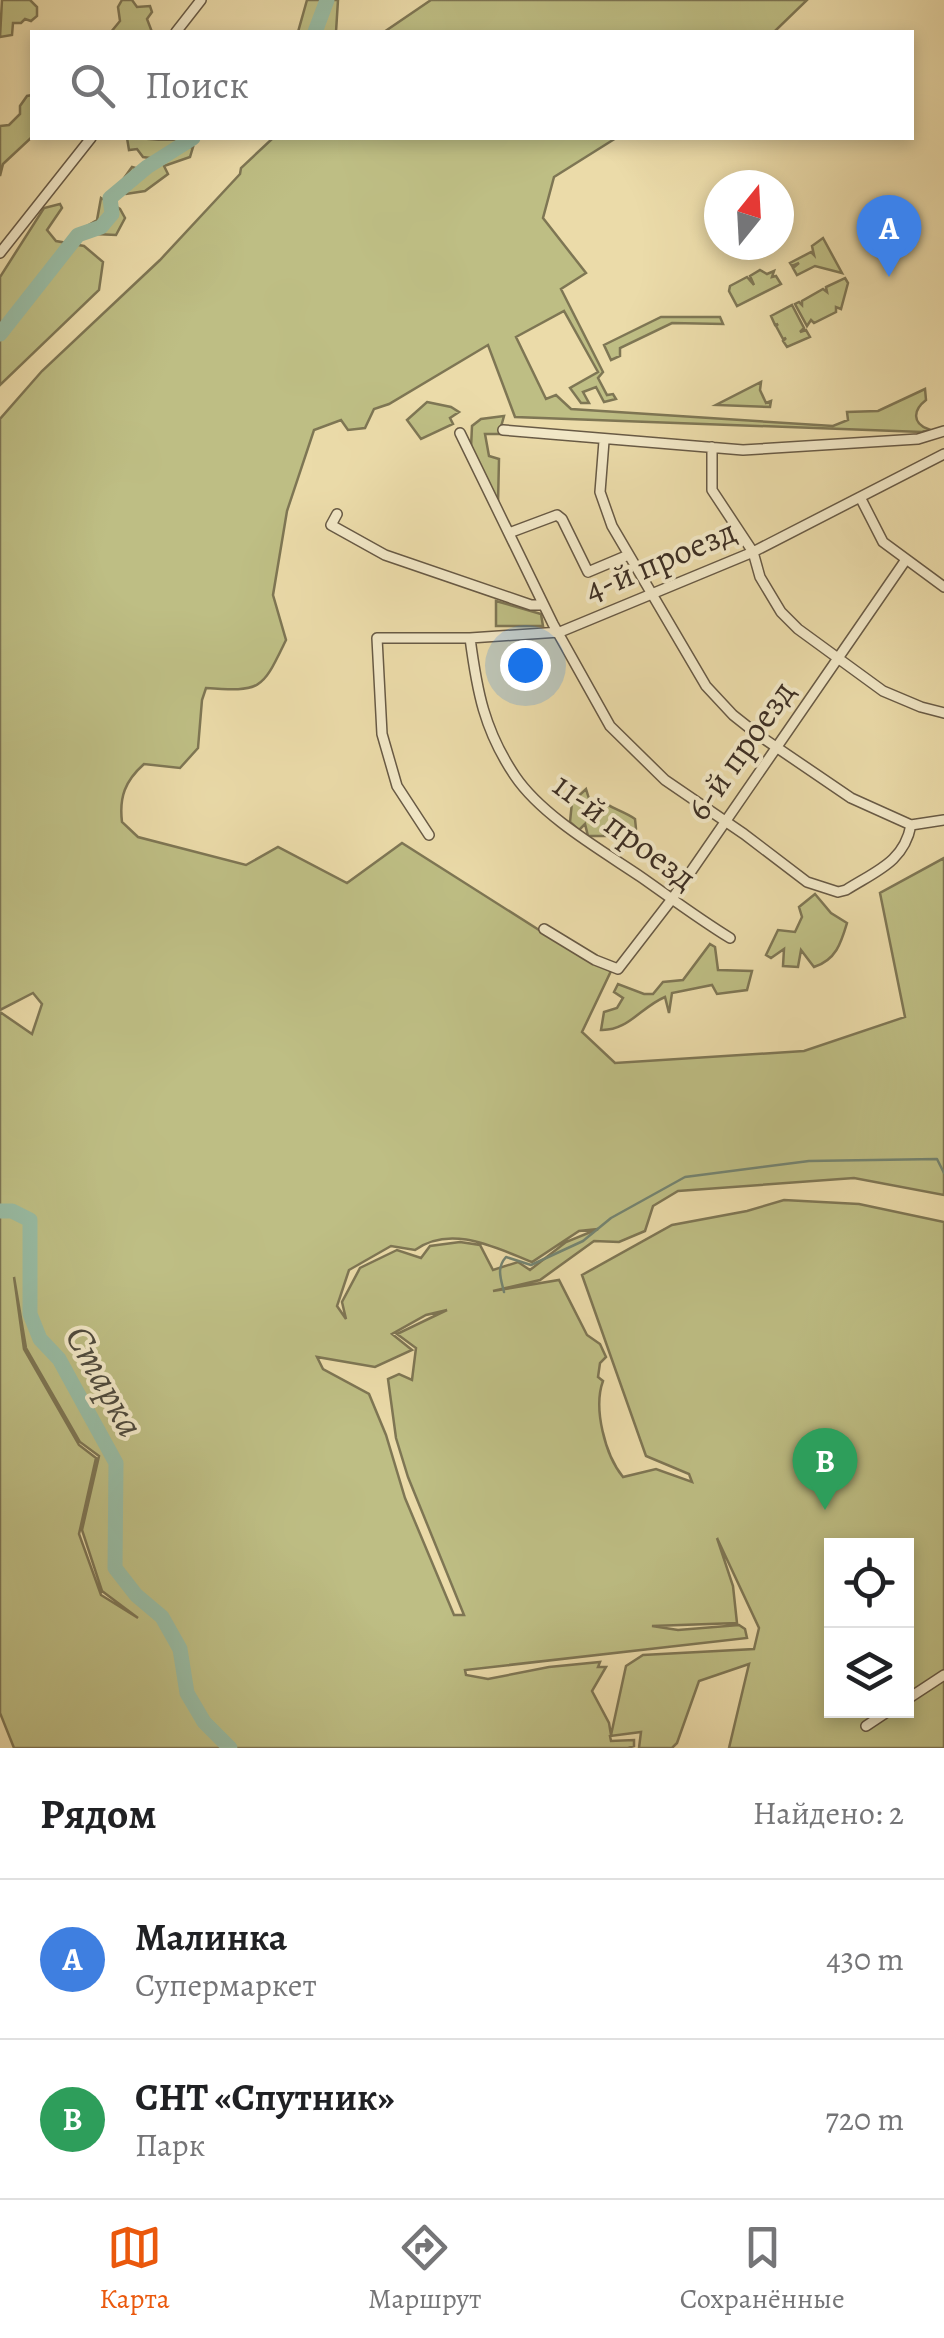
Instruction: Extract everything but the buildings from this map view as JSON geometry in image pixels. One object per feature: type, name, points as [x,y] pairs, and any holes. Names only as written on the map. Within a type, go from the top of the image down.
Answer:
[{"type":"street","points":[[178,30],[201,0]]},
{"type":"street","points":[[0,252],[89,140]]},
{"type":"street","points":[[503,430],[743,450],[918,440],[944,431]]},
{"type":"street","points":[[460,434],[610,726],[665,780],[815,886],[838,892],[904,850],[911,825]]},
{"type":"street","points":[[604,440],[600,492],[612,526],[706,686],[733,715],[851,798],[911,825],[944,820]]},
{"type":"street","points":[[712,447],[712,490],[753,552],[760,576],[781,612],[883,691],[944,713]]},
{"type":"street","name":"4-й проезд","points":[[428,835],[398,786],[382,734],[377,638],[470,638],[560,632],[753,552],[944,454]]},
{"type":"street","points":[[860,497],[878,534],[906,561],[944,587]]},
{"type":"street","points":[[337,514],[331,524],[384,555],[532,605],[544,604]]},
{"type":"street","points":[[509,533],[557,515],[588,572],[626,556]]},
{"type":"street","name":"6-й проезд","points":[[544,929],[595,960],[618,968],[672,899],[906,561]]},
{"type":"street","name":"11-й проезд","points":[[470,638],[478,698],[500,750],[524,789],[589,842],[730,938]]},
{"type":"street","points":[[914,1695],[944,1675]]},
{"type":"street","points":[[866,1726],[878,1718]]},
{"type":"green space","points":[[2,0],[30,0],[37,7],[37,16],[31,21],[13,23],[12,35],[0,37]]},
{"type":"green space","points":[[122,0],[132,0],[137,7],[150,6],[152,12],[147,19],[151,30],[113,30],[120,21],[118,7]]},
{"type":"green space","points":[[307,0],[338,0],[336,30],[299,30]]},
{"type":"green space","points":[[431,0],[807,0],[776,30],[387,30]]},
{"type":"green space","points":[[30,95],[30,139],[3,164],[0,176],[0,126],[9,125],[20,114]]},
{"type":"green space","points":[[127,140],[179,140],[185,147],[193,147],[190,157],[164,166],[168,174],[145,191],[126,194],[117,188],[132,167],[139,169],[150,158],[143,157],[137,149],[129,150]]},
{"type":"green space","points":[[271,140],[613,140],[554,177],[543,218],[586,273],[561,289],[603,372],[598,378],[607,395],[613,394],[616,399],[604,402],[596,387],[583,392],[589,403],[581,403],[570,388],[598,372],[564,311],[516,337],[546,399],[556,395],[571,409],[833,426],[848,420],[847,412],[878,411],[925,389],[926,400],[916,416],[928,429],[922,432],[515,417],[488,345],[374,409],[365,428],[348,430],[341,420],[314,430],[287,511],[273,595],[286,640],[278,656],[258,684],[239,689],[206,688],[198,748],[180,768],[144,764],[125,790],[121,813],[122,822],[138,837],[246,865],[278,847],[347,883],[402,843],[583,958],[611,971],[582,1032],[615,1063],[804,1051],[905,1017],[880,893],[944,858],[944,1195],[854,1178],[678,1191],[653,1206],[645,1231],[619,1242],[594,1241],[540,1280],[493,1291],[559,1280],[587,1335],[600,1344],[606,1357],[600,1363],[598,1377],[603,1381],[600,1417],[617,1468],[623,1477],[656,1469],[692,1482],[689,1474],[646,1456],[582,1275],[672,1225],[784,1200],[859,1204],[944,1222],[944,1748],[729,1748],[749,1664],[699,1681],[672,1748],[639,1748],[641,1732],[610,1736],[611,1741],[634,1740],[634,1746],[628,1748],[14,1748],[0,1713],[0,1012],[32,1034],[42,1004],[33,993],[0,1010],[0,419],[42,371],[160,260]],"holes":[[[598,1229],[566,1242],[530,1270],[518,1262],[493,1270],[480,1245],[460,1242],[430,1246],[421,1258],[397,1250],[360,1268],[342,1302],[346,1319],[337,1306],[349,1270],[391,1246],[415,1250],[429,1242],[458,1239],[489,1245],[532,1262],[579,1231]],[[14,1277],[26,1348],[80,1442],[99,1456],[82,1530],[102,1591],[138,1618],[101,1595],[79,1534],[96,1458],[79,1445],[24,1349]],[[447,1310],[397,1334],[416,1348],[412,1380],[399,1374],[388,1379],[396,1438],[464,1615],[454,1615],[405,1498],[369,1394],[323,1369],[317,1357],[375,1367],[412,1350],[392,1334],[426,1315]],[[717,1538],[759,1628],[754,1649],[643,1655],[626,1666],[611,1735],[592,1691],[606,1667],[598,1667],[600,1662],[488,1679],[466,1675],[465,1670],[747,1638],[745,1629],[739,1625],[678,1630],[652,1626],[737,1623],[733,1586]]]},
{"type":"green space","points":[[101,198],[120,209],[125,218],[116,235],[82,229],[97,220]]},
{"type":"green space","points":[[60,204],[62,208],[47,230],[56,241],[84,246],[103,262],[99,290],[0,385],[0,277],[44,208]]},
{"type":"green space","points":[[823,238],[842,273],[815,266],[797,275],[793,268],[799,263],[790,263],[811,252],[814,255],[812,246]]},
{"type":"green space","points":[[760,270],[767,274],[774,271],[772,277],[776,276],[781,284],[737,306],[730,286],[747,277],[754,285],[750,276]]},
{"type":"green space","points":[[845,278],[848,283],[841,309],[836,307],[836,312],[814,323],[811,320],[807,326],[795,304],[802,305],[802,301],[823,289],[827,292],[826,287]]},
{"type":"green space","points":[[792,305],[804,328],[800,332],[806,330],[810,337],[787,347],[783,341],[786,338],[783,339],[771,316]]},
{"type":"green space","points":[[661,317],[720,317],[723,324],[672,323],[620,348],[620,356],[611,360],[604,345]]},
{"type":"green space","points":[[761,382],[760,390],[766,403],[771,401],[770,407],[716,405]]},
{"type":"green space","points":[[427,402],[459,412],[450,418],[453,424],[421,439],[407,420]]},
{"type":"green space","points":[[504,416],[499,434],[485,434],[489,456],[499,459],[498,504],[471,448],[472,426],[481,419]]},
{"type":"green space","points":[[496,601],[541,614],[543,626],[496,626]]},
{"type":"green space","points":[[586,789],[590,802],[597,797],[635,819],[636,829],[631,837],[617,831],[606,836],[588,836],[585,824],[579,830],[570,822],[572,802]]},
{"type":"green space","points":[[815,894],[831,913],[847,923],[840,944],[828,960],[814,967],[801,950],[798,967],[783,966],[784,949],[771,958],[766,955],[778,930],[795,932],[802,917],[799,907]]},
{"type":"green space","points":[[710,944],[715,947],[718,970],[752,971],[747,990],[717,994],[712,985],[672,993],[669,1013],[665,997],[627,1023],[601,1030],[604,1012],[617,1008],[623,998],[614,992],[618,984],[653,994],[663,982],[683,980]]},
{"type":"waterway","name":"Старка","points":[[316,30],[327,0]]},
{"type":"waterway","name":"Старка","points":[[0,334],[78,235],[101,227],[112,214],[110,198],[147,167],[190,140]]},
{"type":"waterway","points":[[504,1292],[500,1269],[506,1257],[531,1265],[583,1241],[611,1218],[685,1177],[809,1161],[937,1159],[944,1173]]},
{"type":"waterway","name":"Старка","points":[[0,1211],[12,1211],[30,1220],[30,1314],[40,1339],[59,1359],[116,1463],[115,1568],[136,1595],[162,1617],[180,1649],[187,1693],[204,1722],[230,1748]]},
{"type":"place","name":"Малинка","points":[[889,277]]},
{"type":"place","name":"СНТ «Спутник»","points":[[825,1510]]}]
